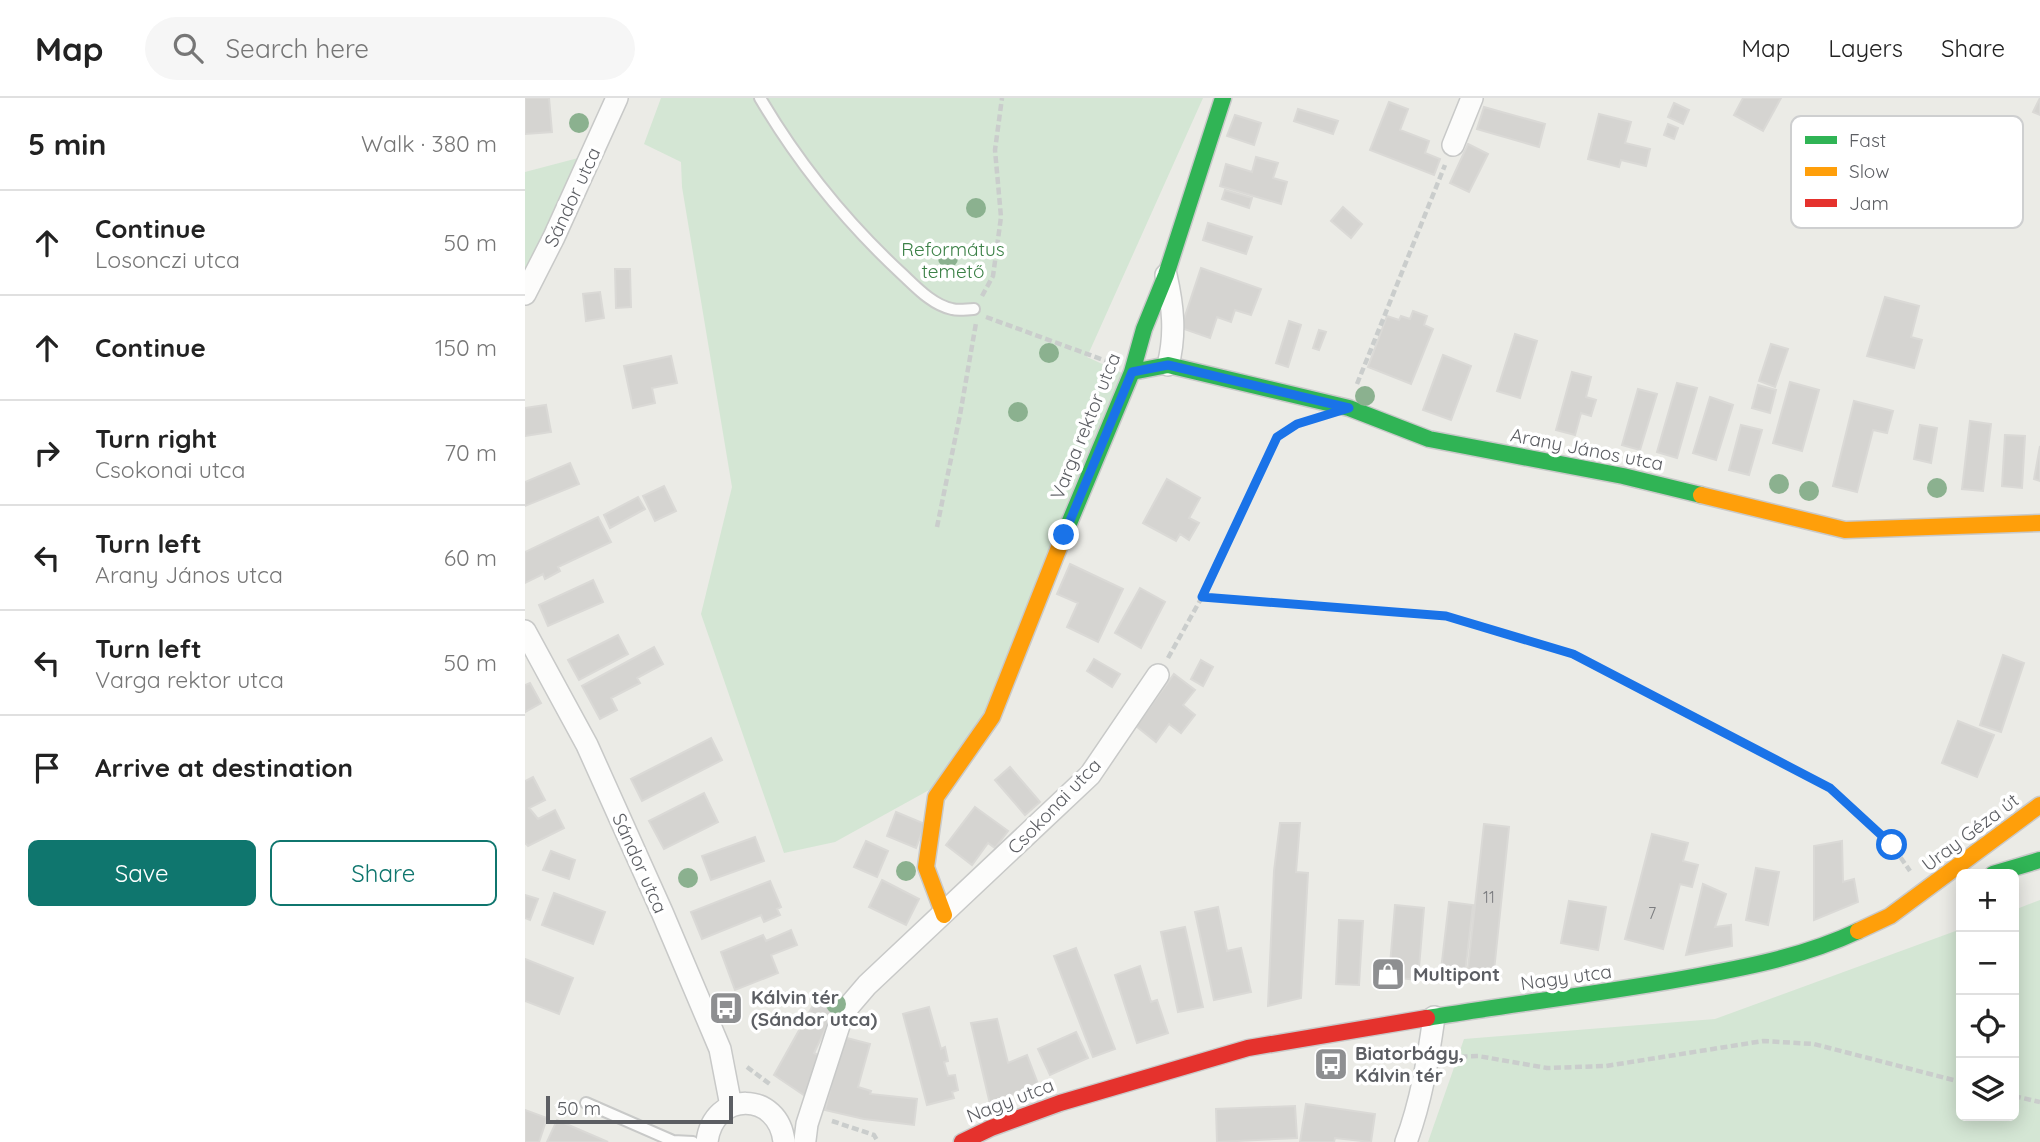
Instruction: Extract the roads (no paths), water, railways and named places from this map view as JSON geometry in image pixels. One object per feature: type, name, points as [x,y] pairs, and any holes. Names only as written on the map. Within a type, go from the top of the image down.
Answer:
[{"type":"street","name":"Sándor utca","points":[[525,294],[617,98]]},
{"type":"street","name":"Varga rektor utca","points":[[944,915],[926,867],[936,797],[992,718],[1069,522],[1132,372],[1144,329],[1166,275],[1223,98]]},
{"type":"street","points":[[1453,145],[1472,98]]},
{"type":"street","points":[[1166,275],[1171,297],[1174,343],[1168,365]]},
{"type":"street","name":"Arany János utca","points":[[1132,372],[1168,365],[1349,408],[1429,439],[1623,476],[1845,530],[2040,523]]},
{"type":"street","name":"Sándor utca","points":[[525,631],[587,745],[662,912],[720,1049],[731,1106]]},
{"type":"street","name":"Csokonai utca","points":[[809,1141],[807,1124],[843,1013],[867,985],[1090,775],[1158,675]]},
{"type":"street","name":"Uray Géza út","points":[[1924,892],[2040,805]]},
{"type":"street","points":[[2010,869],[2040,860]]},
{"type":"street","points":[[1924,892],[1956,883]]},
{"type":"street","name":"Nagy utca","points":[[962,1142],[1060,1102],[1248,1048],[1434,1017],[1641,987],[1768,963],[1841,939],[1889,916],[1924,892]]},
{"type":"street","points":[[1406,1142],[1414,1121],[1429,1057],[1434,1017]]},
{"type":"street","points":[[707,1142],[713,1120],[731,1106],[743,1103],[755,1104],[775,1117],[782,1128],[784,1141],[809,1141]]},
{"type":"lane","points":[[760,98],[809,174],[850,223],[890,263],[928,298],[952,309],[974,309]]},
{"type":"lane","points":[[586,1103],[673,1140],[693,1142]]},
{"type":"place","name":"Multipont","points":[[1388,974]]},
{"type":"place","name":"Kálvin tér (Sándor utca)","points":[[726,1008]]},
{"type":"place","name":"Biatorbágy, Kálvin tér","points":[[1331,1064]]},
{"type":"park label","name":"Református temető","points":[[953,260]]}]
